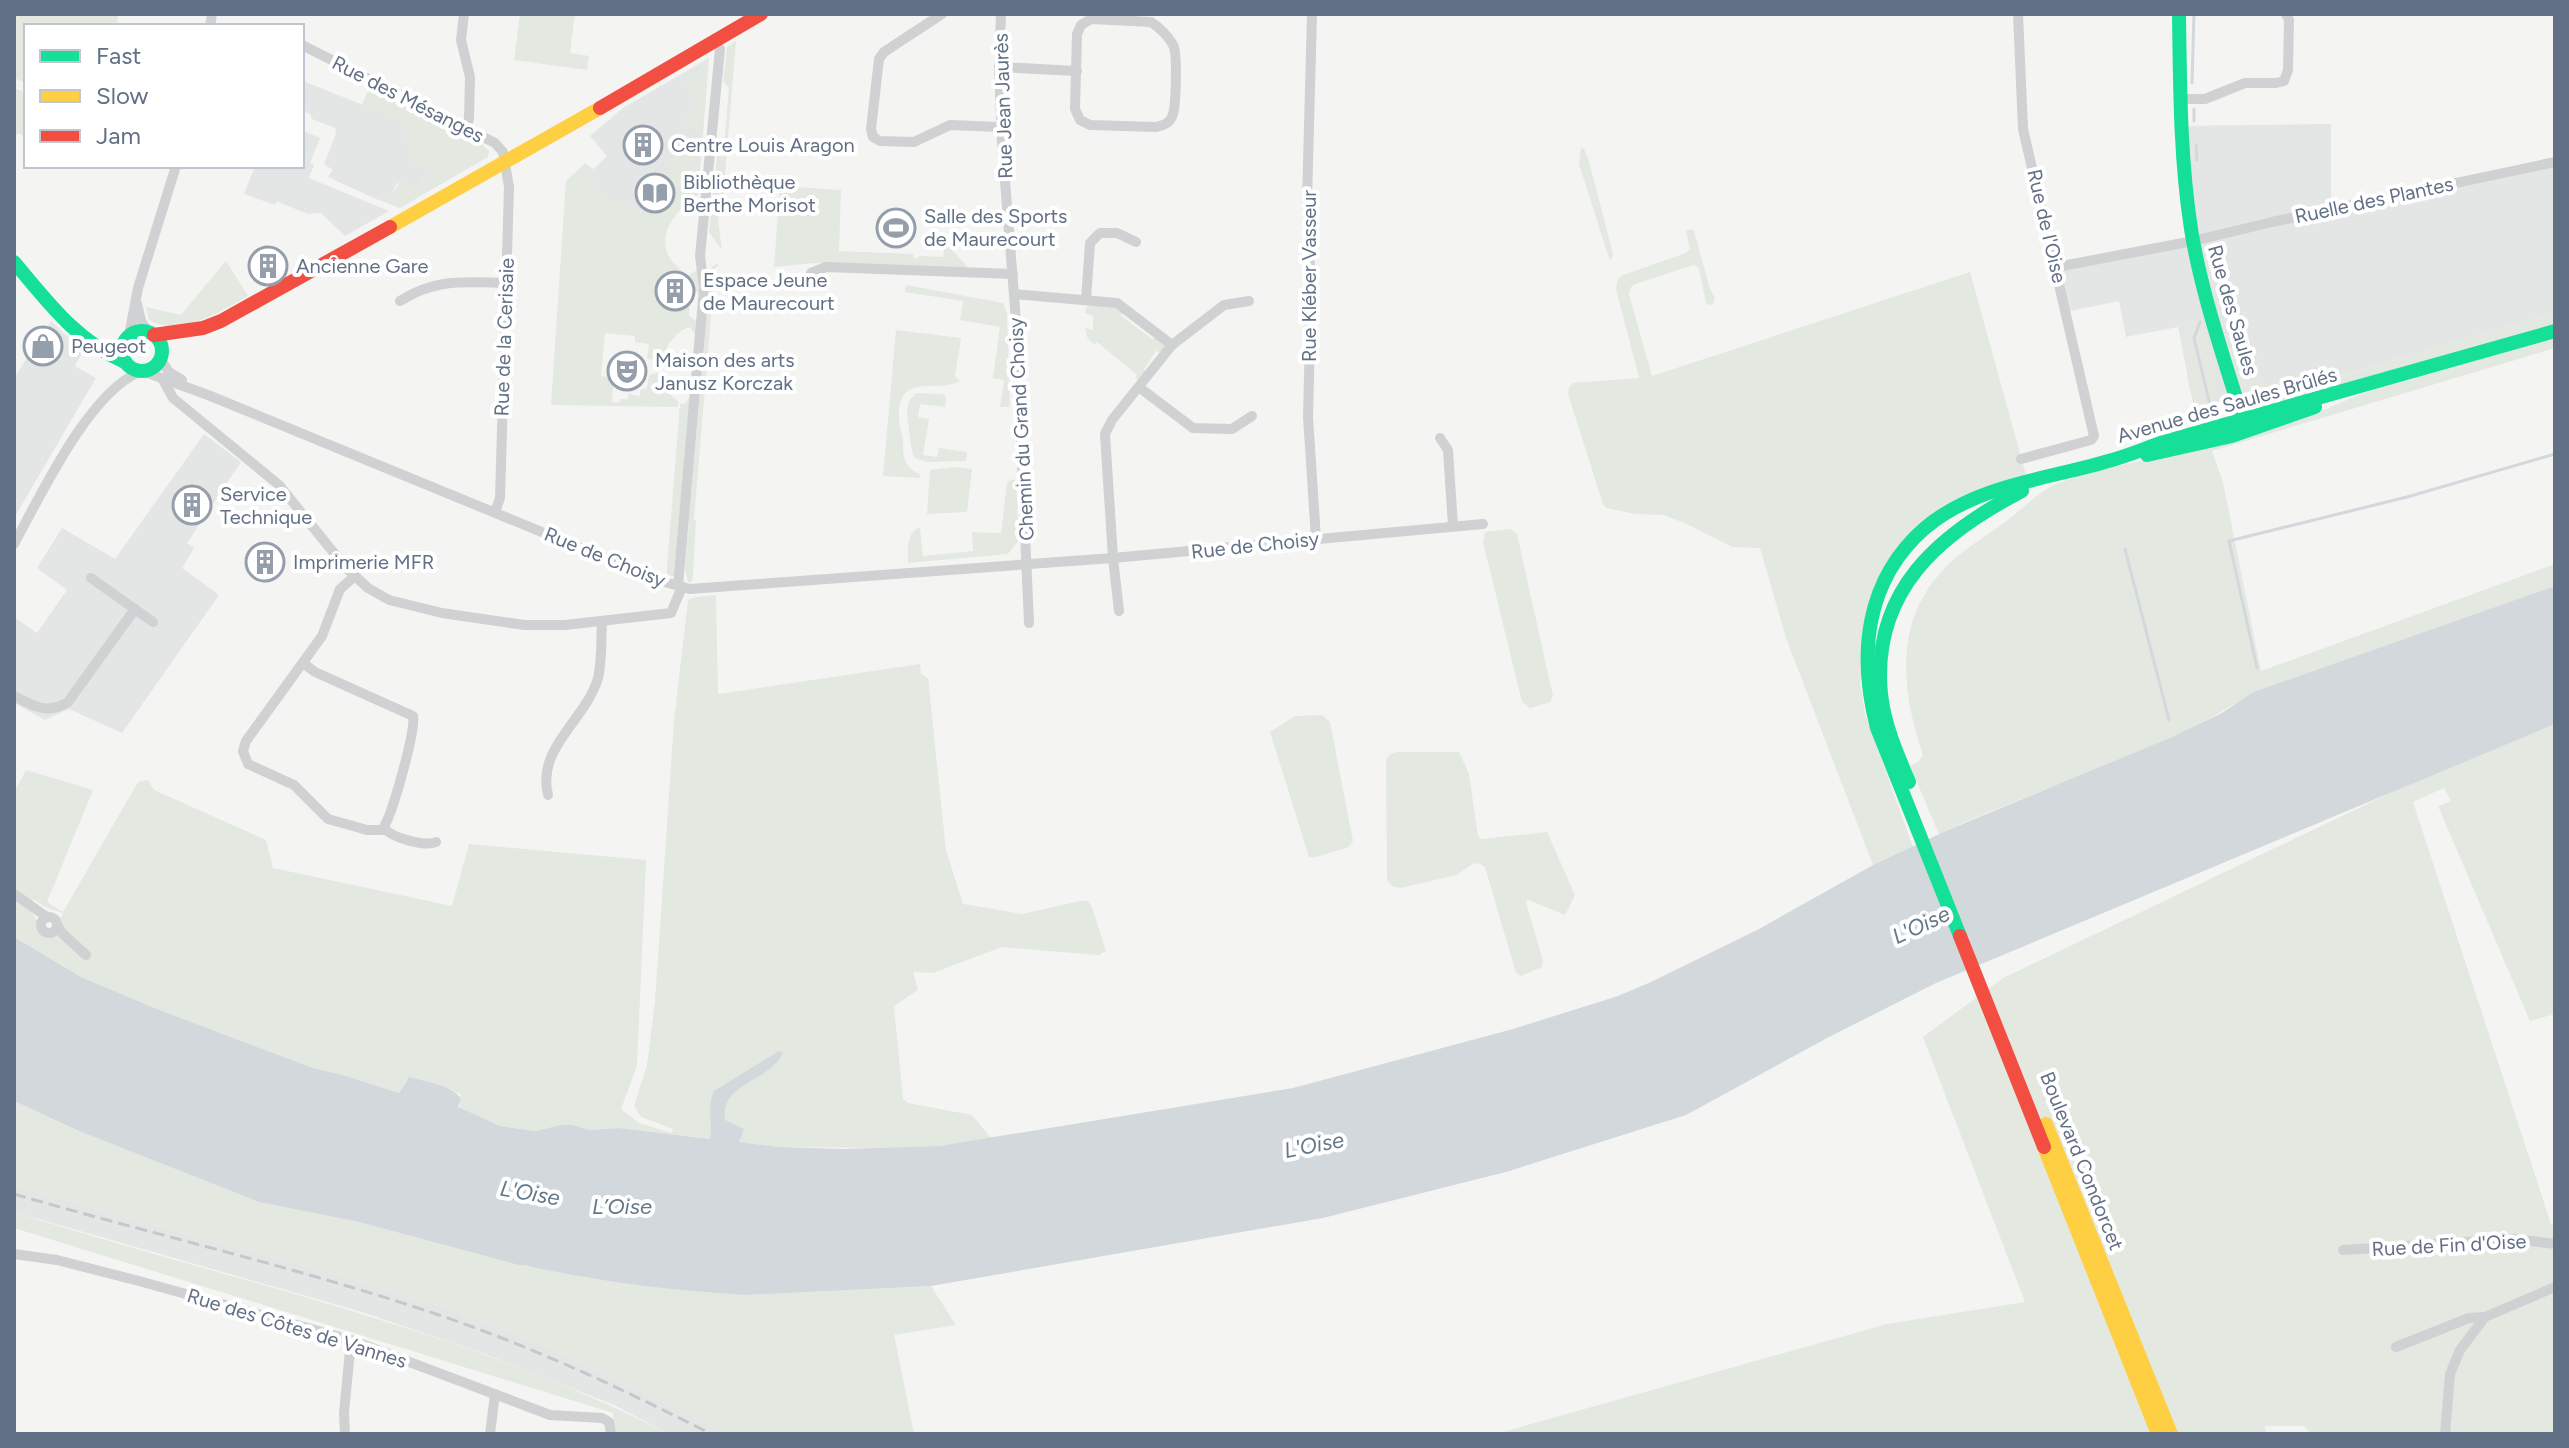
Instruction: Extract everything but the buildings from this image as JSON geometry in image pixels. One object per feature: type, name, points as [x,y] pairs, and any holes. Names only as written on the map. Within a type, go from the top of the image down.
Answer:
[{"type":"main road","points":[[14,262],[73,328],[110,356],[142,372],[156,367],[176,340],[221,321],[761,14]]},
{"type":"main road","points":[[2179,14],[2180,99],[2193,241]]},
{"type":"main road","name":"Rue des Saules","points":[[2193,241],[2245,424]]},
{"type":"main road","points":[[92,344],[109,347],[139,331],[151,333],[201,328]]},
{"type":"main road","name":"Avenue des Saules Brûlés","points":[[1900,773],[1874,719],[1865,673],[1870,618],[1889,573],[1917,535],[1951,510],[1982,495],[2245,424],[2555,331]]},
{"type":"main road","points":[[151,333],[161,343],[162,356]]},
{"type":"main road","points":[[125,362],[122,355],[126,340]]},
{"type":"main road","name":"Boulevard Condorcet","points":[[1900,773],[2108,1294],[2158,1434]]},
{"type":"main road","name":"Boulevard Condorcet","points":[[2108,1294],[2171,1434]]},
{"type":"street","points":[[464,14],[461,40],[470,85],[466,128]]},
{"type":"street","points":[[942,14],[884,52],[879,59],[871,129],[873,137],[880,141],[914,142],[950,125],[1001,127]]},
{"type":"street","name":"Rue Jean Jaurès","points":[[1001,14],[1001,127],[1014,294]]},
{"type":"street","name":"Rue Kléber Vasseur","points":[[1312,14],[1307,200],[1311,293],[1308,417],[1316,539]]},
{"type":"street","name":"Rue de l'Oise","points":[[2018,14],[2023,129],[2094,436],[2091,440],[2021,459]]},
{"type":"street","points":[[2180,99],[2205,99],[2245,83],[2284,81],[2288,70],[2289,20],[2286,14]]},
{"type":"street","points":[[1095,19],[1151,22],[1175,50],[1172,118],[1165,125],[1156,127],[1090,125],[1083,122],[1075,109],[1077,71],[1077,34],[1084,22],[1095,19]]},
{"type":"street","points":[[162,378],[170,395],[279,485],[355,576],[389,600],[442,613],[524,625],[602,622],[671,613],[680,587],[704,288],[700,256],[721,38]]},
{"type":"street","name":"Rue des Mésanges","points":[[304,46],[495,143],[506,161]]},
{"type":"street","points":[[999,67],[1077,71]]},
{"type":"street","name":"Rue de la Cerisaie","points":[[495,512],[500,498],[509,187],[506,161]]},
{"type":"street","name":"Ruelle des Plantes","points":[[2193,241],[2555,162]]},
{"type":"street","points":[[126,340],[175,168]]},
{"type":"street","points":[[1086,300],[1090,243],[1100,233],[1117,233],[1136,242]]},
{"type":"street","name":"Rue des Saules","points":[[2057,267],[2193,241]]},
{"type":"street","points":[[811,273],[826,267],[1013,274]]},
{"type":"street","points":[[400,301],[415,292],[452,281],[506,283]]},
{"type":"street","points":[[1014,294],[1117,303],[1172,345]]},
{"type":"street","name":"Chemin du Grand Choisy","points":[[1014,294],[1027,564]]},
{"type":"street","points":[[136,298],[141,321],[151,333]]},
{"type":"street","points":[[1119,611],[1105,434],[1112,420],[1172,345],[1224,305],[1249,301]]},
{"type":"street","points":[[162,356],[177,380],[175,399]]},
{"type":"street","points":[[14,544],[79,431],[122,382],[126,373],[125,362]]},
{"type":"street","points":[[122,382],[142,372]]},
{"type":"street","name":"Rue de Choisy","points":[[142,372],[177,380],[680,587],[711,589],[1113,558],[1483,524]]},
{"type":"street","points":[[1140,388],[1193,428],[1232,429],[1252,416]]},
{"type":"street","points":[[1440,438],[1448,450],[1453,526]]},
{"type":"street","points":[[1027,564],[1029,623]]},
{"type":"street","points":[[355,576],[340,589],[322,636],[246,741],[243,751],[246,763],[294,785],[328,819],[372,831],[384,828]]},
{"type":"street","points":[[91,578],[153,622]]},
{"type":"street","points":[[14,696],[43,709],[57,708],[68,702],[135,609]]},
{"type":"street","points":[[548,795],[544,780],[552,752],[593,690],[598,677],[602,622]]},
{"type":"street","points":[[303,663],[315,672],[413,716],[414,726],[384,828]]},
{"type":"street","points":[[384,828],[389,834],[426,845],[436,842]]},
{"type":"street","points":[[14,894],[42,917],[54,918],[58,930],[86,955]]},
{"type":"street","name":"Rue de Fin d'Oise","points":[[2343,1250],[2515,1239],[2555,1244]]},
{"type":"street","name":"Rue des Côtes de Vannes","points":[[14,1254],[57,1260],[125,1277],[351,1340],[550,1415],[602,1418],[609,1422],[611,1434]]},
{"type":"street","points":[[2396,1347],[2469,1318],[2485,1317],[2555,1287]]},
{"type":"street","points":[[2445,1434],[2450,1374],[2460,1350],[2485,1317]]},
{"type":"street","points":[[345,1434],[351,1340]]},
{"type":"street","points":[[490,1434],[495,1394]]},
{"type":"shaded area","points":[[14,14],[118,14],[117,24],[24,24],[24,82],[14,78]]},
{"type":"shaded area","points":[[520,14],[575,14],[570,53],[589,56],[587,70],[514,60]]},
{"type":"shaded area","points":[[736,41],[723,200],[718,220],[722,250],[709,232],[713,195],[710,186],[715,181],[717,153],[723,158],[729,88],[723,81],[727,47]]},
{"type":"shaded area","points":[[709,58],[698,195],[694,198],[658,196],[657,200],[649,200],[639,214],[634,209],[594,194],[594,169],[607,156],[590,136],[623,108]]},
{"type":"shaded area","points":[[709,58],[700,139],[700,131],[696,131],[696,127],[687,127],[687,113],[696,112],[683,85],[690,81],[685,72],[690,76],[701,69],[698,64]]},
{"type":"shaded area","points":[[304,81],[406,122],[420,166],[427,169],[420,186],[397,183],[387,199],[376,199],[328,177],[333,170],[324,164],[336,134],[335,128],[312,119],[304,111]]},
{"type":"shaded area","points":[[14,88],[24,95],[24,137],[18,133],[14,139]]},
{"type":"shaded area","points":[[369,88],[483,145],[489,151],[488,157],[400,208],[376,199],[378,195],[387,199],[400,182],[420,186],[427,170],[406,165],[414,143],[401,138],[406,122],[362,105]]},
{"type":"shaded area","points":[[2331,124],[2331,203],[2555,167],[2555,313],[2196,418],[2178,327],[2126,337],[2119,301],[2066,312],[2051,265],[2193,241],[2181,126]]},
{"type":"shaded area","points":[[304,131],[320,138],[310,163],[314,165],[309,178],[389,211],[345,236],[321,213],[308,214],[278,200],[275,205],[244,194],[254,168],[304,168]]},
{"type":"shaded area","points":[[1581,148],[1588,158],[1611,246],[1613,255],[1610,261],[1579,164]]},
{"type":"shaded area","points":[[670,152],[697,154],[694,198],[675,216],[665,241],[670,258],[681,270],[689,275],[700,268],[701,295],[691,287],[689,315],[698,323],[696,335],[690,327],[680,332],[669,345],[662,361],[647,359],[649,344],[635,342],[635,336],[605,333],[601,376],[614,378],[612,402],[620,402],[620,399],[628,399],[629,392],[640,396],[640,390],[647,388],[649,375],[661,372],[667,392],[679,402],[677,407],[551,405],[566,181],[585,163],[595,170],[594,193],[603,194],[614,204],[621,197],[625,205],[634,207],[640,214],[649,200],[657,200],[658,196],[674,197],[666,195]]},
{"type":"shaded area","points":[[780,186],[841,190],[839,251],[913,254],[914,259],[920,256],[943,257],[945,243],[967,269],[814,263],[774,267]]},
{"type":"shaded area","points":[[1691,229],[1715,298],[1713,304],[1706,303],[1699,269],[1694,265],[1635,284],[1629,294],[1652,376],[1970,272],[2026,475],[1991,486],[1888,564],[1860,683],[1865,714],[1913,847],[1873,865],[1786,638],[1760,548],[1732,547],[1664,515],[1635,514],[1606,508],[1568,394],[1573,383],[1639,378],[1616,289],[1618,279],[1686,253],[1690,249],[1686,231]]},
{"type":"shaded area","points":[[226,261],[248,296],[213,315],[186,324],[161,325],[149,320],[146,307],[181,315]]},
{"type":"shaded area","points":[[717,263],[694,519],[693,574],[692,582],[688,582],[685,570],[690,506],[687,498],[691,495],[711,268]]},
{"type":"shaded area","points":[[906,285],[1003,303],[1007,314],[1010,407],[1000,407],[1004,380],[993,378],[1000,327],[960,320],[963,301],[905,292]]},
{"type":"shaded area","points":[[1088,304],[1129,311],[1120,315],[1152,339],[1161,336],[1168,341],[1162,358],[1157,350],[1144,369],[1148,377],[1141,380],[1135,378],[1137,375],[1087,337],[1085,328],[1093,330],[1093,316],[1085,313]]},
{"type":"shaded area","points":[[2555,313],[2555,325],[2259,409],[2248,403],[2227,348],[2233,338],[2247,333],[2262,384],[2280,381],[2293,390]]},
{"type":"shaded area","points":[[2196,320],[2207,337],[2215,363],[2216,389],[2209,408],[2200,405],[2189,387],[2188,326],[2189,322]]},
{"type":"shaded area","points":[[51,321],[83,351],[75,366],[96,378],[14,518],[14,378]]},
{"type":"shaded area","points":[[896,330],[961,338],[955,377],[960,381],[912,389],[900,403],[904,458],[911,469],[920,474],[920,478],[883,476]]},
{"type":"shaded area","points":[[2555,338],[2555,348],[2212,451],[2223,482],[2261,671],[2555,564],[2555,586],[2253,692],[2216,715],[2139,753],[1939,834],[1910,766],[1923,755],[1910,708],[1906,660],[1915,613],[1926,592],[1942,571],[1964,551],[2040,494],[2064,481],[2201,449],[2326,409],[2361,394]]},
{"type":"shaded area","points":[[916,393],[943,394],[946,397],[945,407],[920,404],[918,417],[929,419],[923,455],[937,457],[939,448],[967,452],[966,461],[927,462],[915,458],[907,411]]},
{"type":"shaded area","points":[[690,395],[674,576],[671,576],[667,574],[667,567],[680,404],[686,403]]},
{"type":"shaded area","points":[[204,434],[241,462],[187,543],[194,548],[182,568],[219,595],[122,733],[69,709],[45,720],[14,703],[14,617],[37,633],[67,590],[37,568],[62,528],[115,559]]},
{"type":"shaded area","points":[[954,467],[972,469],[967,512],[927,514],[930,470]]},
{"type":"shaded area","points":[[1016,481],[1019,540],[1008,554],[908,563],[910,537],[920,527],[923,556],[973,551],[972,532],[1001,533],[1007,482]]},
{"type":"shaded area","points":[[1510,529],[1517,534],[1553,696],[1550,702],[1530,708],[1522,702],[1483,542],[1485,532]]},
{"type":"shaded area","points":[[716,595],[718,694],[920,664],[921,674],[928,678],[946,850],[963,904],[1022,914],[1080,901],[1088,901],[1092,907],[1106,951],[1099,955],[1002,947],[933,973],[913,972],[918,990],[894,1006],[903,1099],[908,1103],[972,1115],[991,1138],[939,1146],[778,1147],[619,1128],[589,1130],[561,1125],[535,1131],[500,1126],[459,1109],[461,1095],[450,1089],[408,1077],[399,1093],[313,1068],[81,977],[14,937],[14,900],[31,912],[47,935],[51,936],[63,913],[35,900],[23,901],[14,894],[14,792],[26,770],[93,790],[47,902],[63,912],[138,782],[148,780],[154,790],[266,840],[273,868],[452,906],[469,844],[646,860],[637,1066],[621,1109],[639,1123],[672,1133],[673,1129],[641,1117],[634,1106],[647,1065],[655,1001],[674,721],[688,600]]},
{"type":"shaded area","points":[[1322,715],[1330,722],[1353,841],[1349,847],[1309,857],[1270,732],[1295,716]]},
{"type":"shaded area","points":[[2555,724],[2555,1014],[2530,1021],[2438,806],[2451,801],[2444,788],[2413,802],[2551,1224],[2555,1226],[2555,1434],[2311,1434],[2304,1426],[2265,1426],[2266,1434],[1496,1434],[1887,1324],[2025,1302],[1923,1037],[2003,978],[2407,785]]},
{"type":"shaded area","points":[[1459,752],[1469,774],[1478,836],[1481,839],[1547,832],[1575,895],[1565,915],[1528,900],[1526,902],[1543,961],[1542,967],[1521,976],[1516,973],[1485,867],[1480,864],[1474,863],[1457,875],[1400,888],[1392,886],[1387,880],[1386,760],[1390,754]]},
{"type":"shaded area","points":[[14,1101],[79,1131],[259,1202],[359,1222],[517,1265],[595,1279],[745,1295],[931,1286],[956,1325],[894,1335],[914,1434],[727,1434],[554,1349],[455,1311],[353,1279],[14,1186]]},
{"type":"shaded area","points":[[14,1186],[353,1279],[455,1311],[554,1349],[727,1434],[669,1434],[614,1405],[487,1355],[365,1313],[14,1212]]},
{"type":"shaded area","points":[[14,1212],[429,1336],[511,1364],[669,1434],[614,1434],[613,1413],[14,1228]]},
{"type":"water","name":"L’Oise","points":[[2555,586],[2555,724],[1936,983],[1686,1115],[1506,1172],[1323,1218],[931,1286],[745,1295],[690,1291],[606,1281],[518,1265],[359,1222],[259,1202],[79,1131],[14,1101],[14,937],[81,977],[313,1068],[399,1093],[409,1077],[437,1084],[461,1098],[458,1107],[500,1126],[535,1131],[573,1125],[589,1130],[619,1128],[710,1139],[714,1091],[779,1051],[783,1053],[777,1063],[738,1090],[726,1107],[725,1120],[744,1129],[739,1142],[844,1149],[939,1146],[1293,1088],[1513,1029],[1618,996],[1759,929],[1873,865],[1948,830],[2170,738],[2222,713],[2253,692]]},
{"type":"waterway","points":[[2192,83],[2194,14]]},
{"type":"waterway","points":[[2194,109],[2194,121]]},
{"type":"waterway","points":[[2196,145],[2197,160]]},
{"type":"waterway","points":[[2212,252],[2220,287]]},
{"type":"waterway","points":[[2200,322],[2194,338],[2210,405]]},
{"type":"waterway","points":[[2257,668],[2229,541],[2407,497],[2555,454]]},
{"type":"waterway","points":[[2125,549],[2169,720]]},
{"type":"railway","points":[[14,1194],[281,1267],[439,1315],[577,1370],[711,1434]]},
{"type":"traffic: fast","points":[[2179,14],[2180,95],[2191,229],[2208,305],[2246,430]]},
{"type":"traffic: fast","points":[[14,262],[77,332],[125,362]]},
{"type":"traffic: fast","points":[[142,331],[156,337],[162,351],[156,365],[142,371],[128,365],[122,351],[128,337],[142,331]]},
{"type":"traffic: fast","points":[[1960,936],[1877,728],[1868,673],[1871,620],[1878,595],[1905,549],[1925,528],[1945,513],[1991,492],[2112,460],[2164,442],[2555,331]]},
{"type":"traffic: fast","points":[[2147,455],[2232,436],[2315,407]]},
{"type":"traffic: fast","points":[[1909,782],[1888,728],[1881,694],[1881,657],[1887,625],[1899,596],[1938,547],[1964,526],[2022,491]]},
{"type":"traffic: slow","points":[[390,227],[600,108]]},
{"type":"traffic: slow","points":[[2046,1124],[2171,1434]]},
{"type":"traffic: slow","points":[[2044,1147],[2158,1434]]},
{"type":"traffic: jam","points":[[600,108],[761,14]]},
{"type":"traffic: jam","points":[[154,335],[203,328],[221,321],[390,227]]},
{"type":"traffic: jam","points":[[1960,936],[2044,1147]]},
{"type":"place","name":"Centre Louis Aragon","points":[[643,145]]},
{"type":"place","name":"Bibliothèque Berthe Morisot","points":[[655,193]]},
{"type":"place","name":"Salle des Sports de Maurecourt","points":[[896,228]]},
{"type":"place","name":"Ancienne Gare","points":[[268,266]]},
{"type":"place","name":"Espace Jeune de Maurecourt","points":[[675,291]]},
{"type":"place","name":"Peugeot","points":[[43,346]]},
{"type":"place","name":"Maison des arts Janusz Korczak","points":[[627,371]]},
{"type":"place","name":"Service Technique","points":[[192,505]]},
{"type":"place","name":"Imprimerie MFR","points":[[265,562]]},
{"type":"water label","name":"L'Oise","points":[[1921,925]]},
{"type":"water label","name":"L'Oise","points":[[1314,1145]]},
{"type":"water label","name":"L'Oise","points":[[530,1193]]}]
